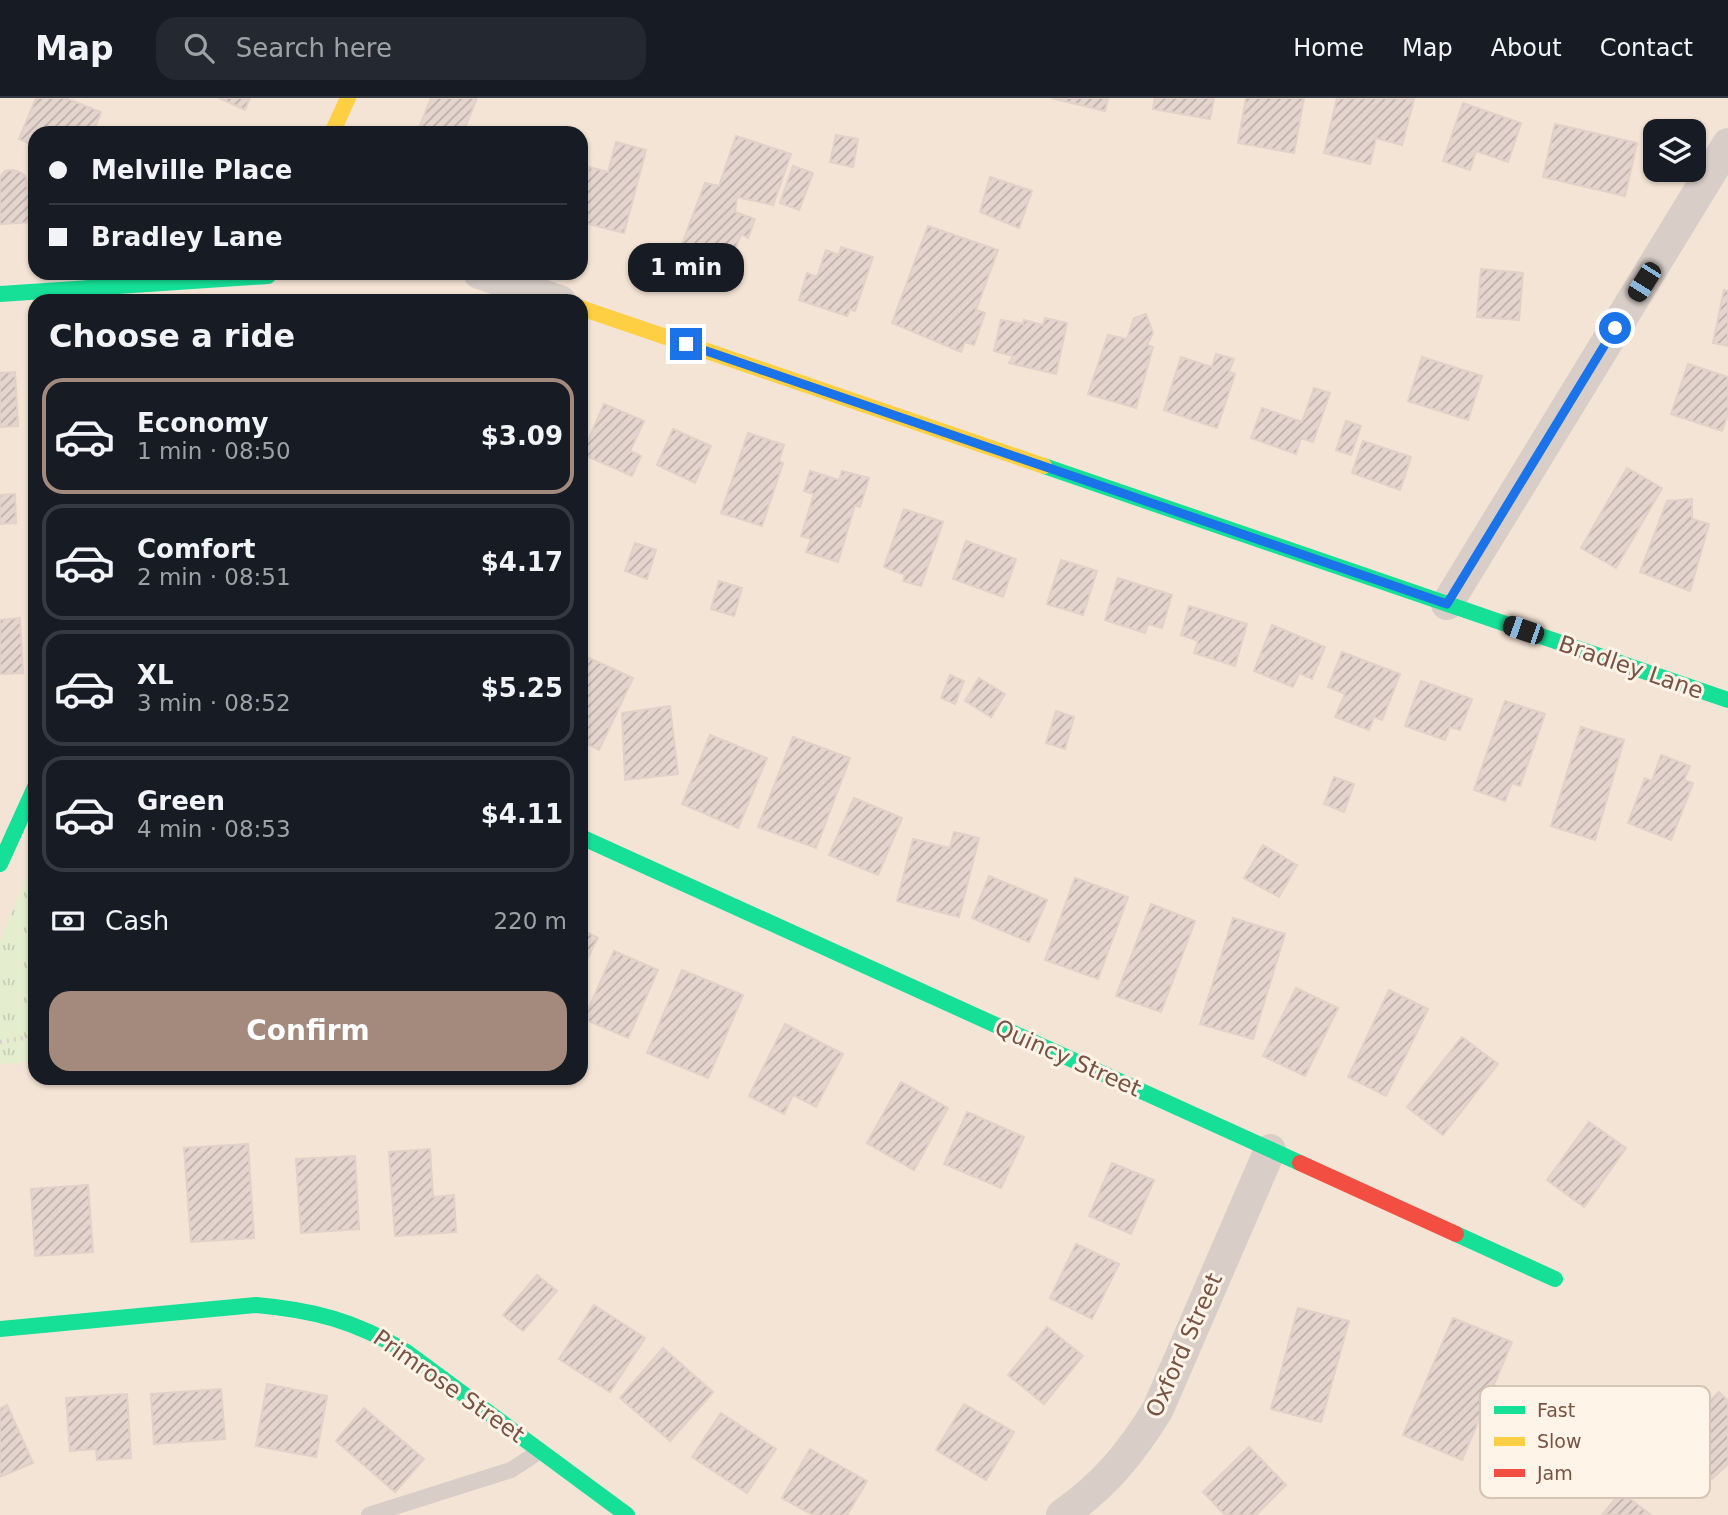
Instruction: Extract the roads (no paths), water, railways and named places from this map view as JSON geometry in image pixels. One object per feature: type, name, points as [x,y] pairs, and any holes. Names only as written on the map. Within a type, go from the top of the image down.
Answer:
[{"type":"street","points":[[335,126],[348,98]]},
{"type":"street","points":[[1447,604],[1728,144]]},
{"type":"street","points":[[0,294],[248,280]]},
{"type":"street","points":[[499,280],[540,294]]},
{"type":"street","name":"Bradley Lane","points":[[588,310],[1728,700]]},
{"type":"street","points":[[0,864],[19,805]]},
{"type":"street","name":"Quincy Street","points":[[588,840],[1555,1279]]},
{"type":"street","name":"Oxford Street","points":[[1062,1515],[1106,1480],[1133,1449],[1158,1409],[1270,1150]]},
{"type":"street","name":"Primrose Street","points":[[0,1329],[256,1305],[315,1311],[342,1318],[374,1332],[405,1351],[627,1515]]},
{"type":"lane","points":[[369,1515],[511,1470],[540,1450]]}]
